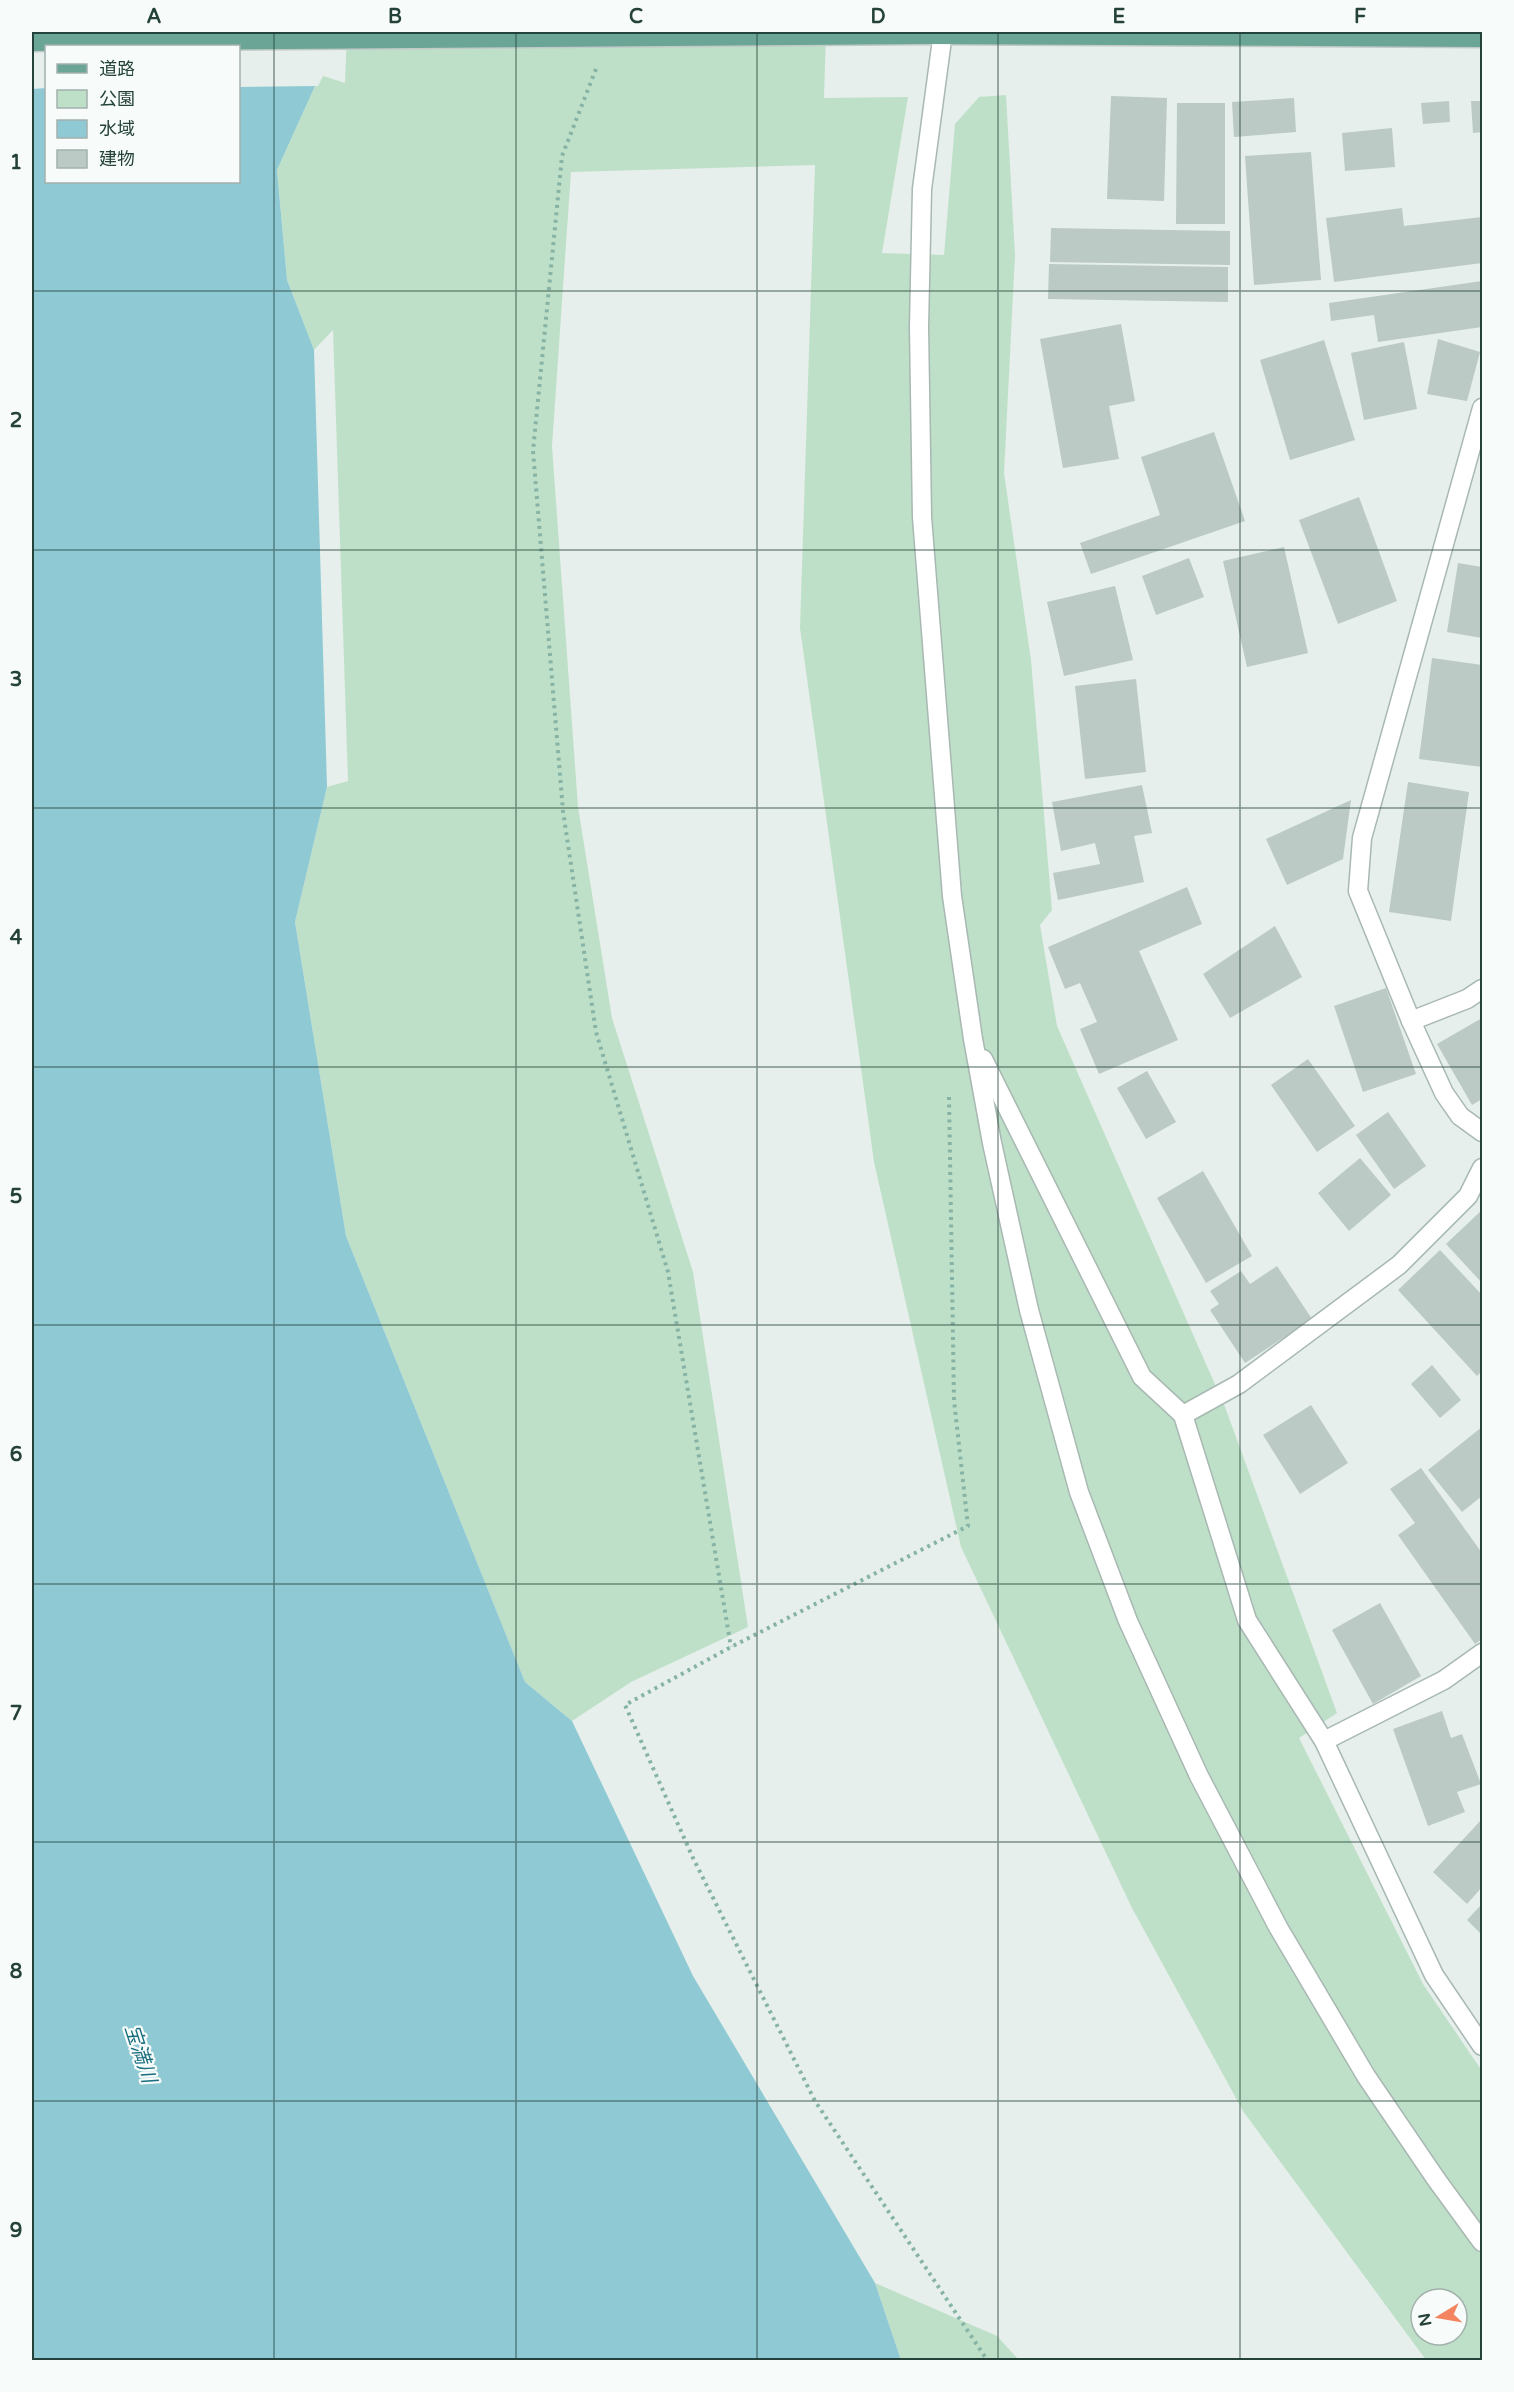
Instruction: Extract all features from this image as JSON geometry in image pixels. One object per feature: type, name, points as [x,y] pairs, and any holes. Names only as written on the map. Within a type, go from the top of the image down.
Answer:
[{"type":"main road","points":[[32,42],[937,34],[1482,38]]},
{"type":"street","points":[[937,34],[922,189],[919,327],[922,517],[952,896],[973,1039],[992,1143],[1029,1310],[1079,1492],[1128,1621],[1199,1776],[1278,1927],[1366,2076],[1482,2242]]},
{"type":"street","points":[[1482,408],[1362,838],[1358,891],[1411,1021],[1444,1093],[1460,1116],[1482,1132]]},
{"type":"street","points":[[1411,1021],[1467,999],[1482,989]]},
{"type":"street","points":[[973,1039],[1142,1377],[1183,1415],[1247,1620],[1324,1741],[1434,1975],[1482,2046]]},
{"type":"street","points":[[1183,1415],[1239,1384],[1399,1265],[1468,1196],[1482,1168]]},
{"type":"street","points":[[1324,1741],[1444,1680],[1482,1653]]},
{"type":"path","points":[[598,63],[562,156],[533,451],[560,776],[563,811],[596,1032],[668,1272],[731,1647]]},
{"type":"path","points":[[948,1090],[954,1400],[968,1526],[731,1647],[626,1705],[693,1858],[815,2101],[987,2361]]},
{"type":"green space","points":[[347,32],[826,32],[824,98],[908,97],[882,253],[944,255],[955,124],[979,97],[1006,95],[1015,255],[1004,473],[1031,660],[1052,910],[1040,925],[1057,1026],[1225,1407],[1337,1713],[1299,1738],[1423,1984],[1482,2071],[1482,2360],[1426,2360],[1416,2347],[1469,2347],[1469,2287],[1409,2287],[1409,2337],[1243,2111],[1132,1908],[961,1547],[874,1162],[800,628],[815,165],[571,172],[552,446],[578,807],[612,1018],[693,1272],[748,1627],[631,1682],[572,1721],[525,1682],[346,1236],[295,922],[327,787],[348,781],[333,330],[314,350],[287,280],[277,170],[320,75],[345,83]]},
{"type":"green space","points":[[875,2283],[997,2336],[1019,2360],[901,2360]]},
{"type":"water","name":"宝満川","points":[[32,32],[322,32],[320,75],[277,170],[287,280],[314,350],[327,787],[295,922],[346,1236],[525,1682],[572,1721],[693,1976],[875,2283],[901,2360],[32,2360]]},
{"type":"pier","points":[[32,32],[325,32],[323,76],[318,86],[240,87],[240,45],[45,45],[45,88],[32,89]]},
{"type":"building","points":[[1111,96],[1167,98],[1164,201],[1107,199]]},
{"type":"building","points":[[1294,98],[1296,132],[1234,137],[1232,102]]},
{"type":"building","points":[[1449,101],[1450,122],[1423,124],[1421,103]]},
{"type":"building","points":[[1471,101],[1482,101],[1482,132],[1473,133]]},
{"type":"building","points":[[1177,103],[1225,103],[1225,224],[1176,224]]},
{"type":"building","points":[[1392,128],[1395,167],[1345,171],[1342,133]]},
{"type":"building","points":[[1311,152],[1321,280],[1254,285],[1245,156]]},
{"type":"building","points":[[1402,208],[1404,226],[1482,217],[1482,263],[1334,282],[1326,218]]},
{"type":"building","points":[[1051,228],[1230,231],[1230,265],[1050,262]]},
{"type":"building","points":[[1049,264],[1228,267],[1228,302],[1048,299]]},
{"type":"building","points":[[1482,281],[1482,327],[1378,342],[1374,315],[1331,321],[1329,303]]},
{"type":"building","points":[[1121,324],[1135,401],[1109,406],[1119,459],[1063,468],[1040,339]]},
{"type":"building","points":[[1438,339],[1480,352],[1467,401],[1427,394]]},
{"type":"building","points":[[1324,340],[1355,440],[1290,460],[1260,360]]},
{"type":"building","points":[[1404,342],[1417,409],[1364,420],[1351,353]]},
{"type":"building","points":[[1214,432],[1245,521],[1091,574],[1080,543],[1160,515],[1141,457]]},
{"type":"building","points":[[1359,497],[1397,601],[1338,624],[1299,520]]},
{"type":"building","points":[[1284,547],[1308,653],[1247,667],[1223,561]]},
{"type":"building","points":[[1189,558],[1204,597],[1156,615],[1142,576]]},
{"type":"building","points":[[1458,563],[1482,567],[1482,638],[1447,632]]},
{"type":"building","points":[[1115,586],[1133,660],[1064,676],[1047,602]]},
{"type":"building","points":[[1432,658],[1482,665],[1482,767],[1419,759]]},
{"type":"building","points":[[1136,679],[1146,772],[1085,779],[1075,686]]},
{"type":"building","points":[[1408,782],[1469,792],[1451,921],[1389,912]]},
{"type":"building","points":[[1142,785],[1152,833],[1134,836],[1144,882],[1058,900],[1053,873],[1100,864],[1095,843],[1061,851],[1052,802]]},
{"type":"building","points":[[1351,800],[1343,859],[1287,885],[1266,839]]},
{"type":"building","points":[[1187,887],[1202,924],[1139,951],[1178,1040],[1099,1074],[1080,1029],[1097,1022],[1080,983],[1065,989],[1048,947]]},
{"type":"building","points":[[1275,926],[1302,977],[1230,1018],[1203,974]]},
{"type":"building","points":[[1386,988],[1416,1074],[1363,1092],[1334,1006]]},
{"type":"building","points":[[1482,1018],[1482,1099],[1472,1105],[1437,1044]]},
{"type":"building","points":[[1308,1059],[1355,1126],[1317,1152],[1271,1085]]},
{"type":"building","points":[[1147,1071],[1176,1122],[1146,1139],[1117,1088]]},
{"type":"building","points":[[1388,1112],[1426,1166],[1394,1189],[1356,1135]]},
{"type":"building","points":[[1360,1158],[1391,1195],[1349,1231],[1318,1193]]},
{"type":"building","points":[[1203,1171],[1252,1256],[1206,1283],[1157,1198]]},
{"type":"building","points":[[1482,1210],[1482,1283],[1446,1244]]},
{"type":"building","points":[[1440,1250],[1482,1295],[1482,1371],[1477,1376],[1398,1290]]},
{"type":"building","points":[[1277,1266],[1312,1319],[1245,1363],[1210,1310],[1219,1304],[1210,1291],[1241,1271],[1250,1284]]},
{"type":"building","points":[[1432,1365],[1461,1400],[1440,1418],[1411,1384]]},
{"type":"building","points":[[1311,1405],[1348,1463],[1300,1494],[1263,1435]]},
{"type":"building","points":[[1482,1427],[1482,1496],[1462,1512],[1428,1470]]},
{"type":"building","points":[[1421,1468],[1482,1553],[1482,1639],[1475,1644],[1398,1535],[1415,1523],[1390,1489]]},
{"type":"building","points":[[1380,1603],[1421,1676],[1373,1704],[1332,1630]]},
{"type":"building","points":[[1442,1711],[1451,1738],[1462,1734],[1481,1784],[1457,1792],[1465,1812],[1428,1826],[1393,1729]]},
{"type":"building","points":[[1482,1819],[1482,1887],[1467,1904],[1433,1872]]},
{"type":"building","points":[[1482,1904],[1482,1935],[1467,1920]]}]
